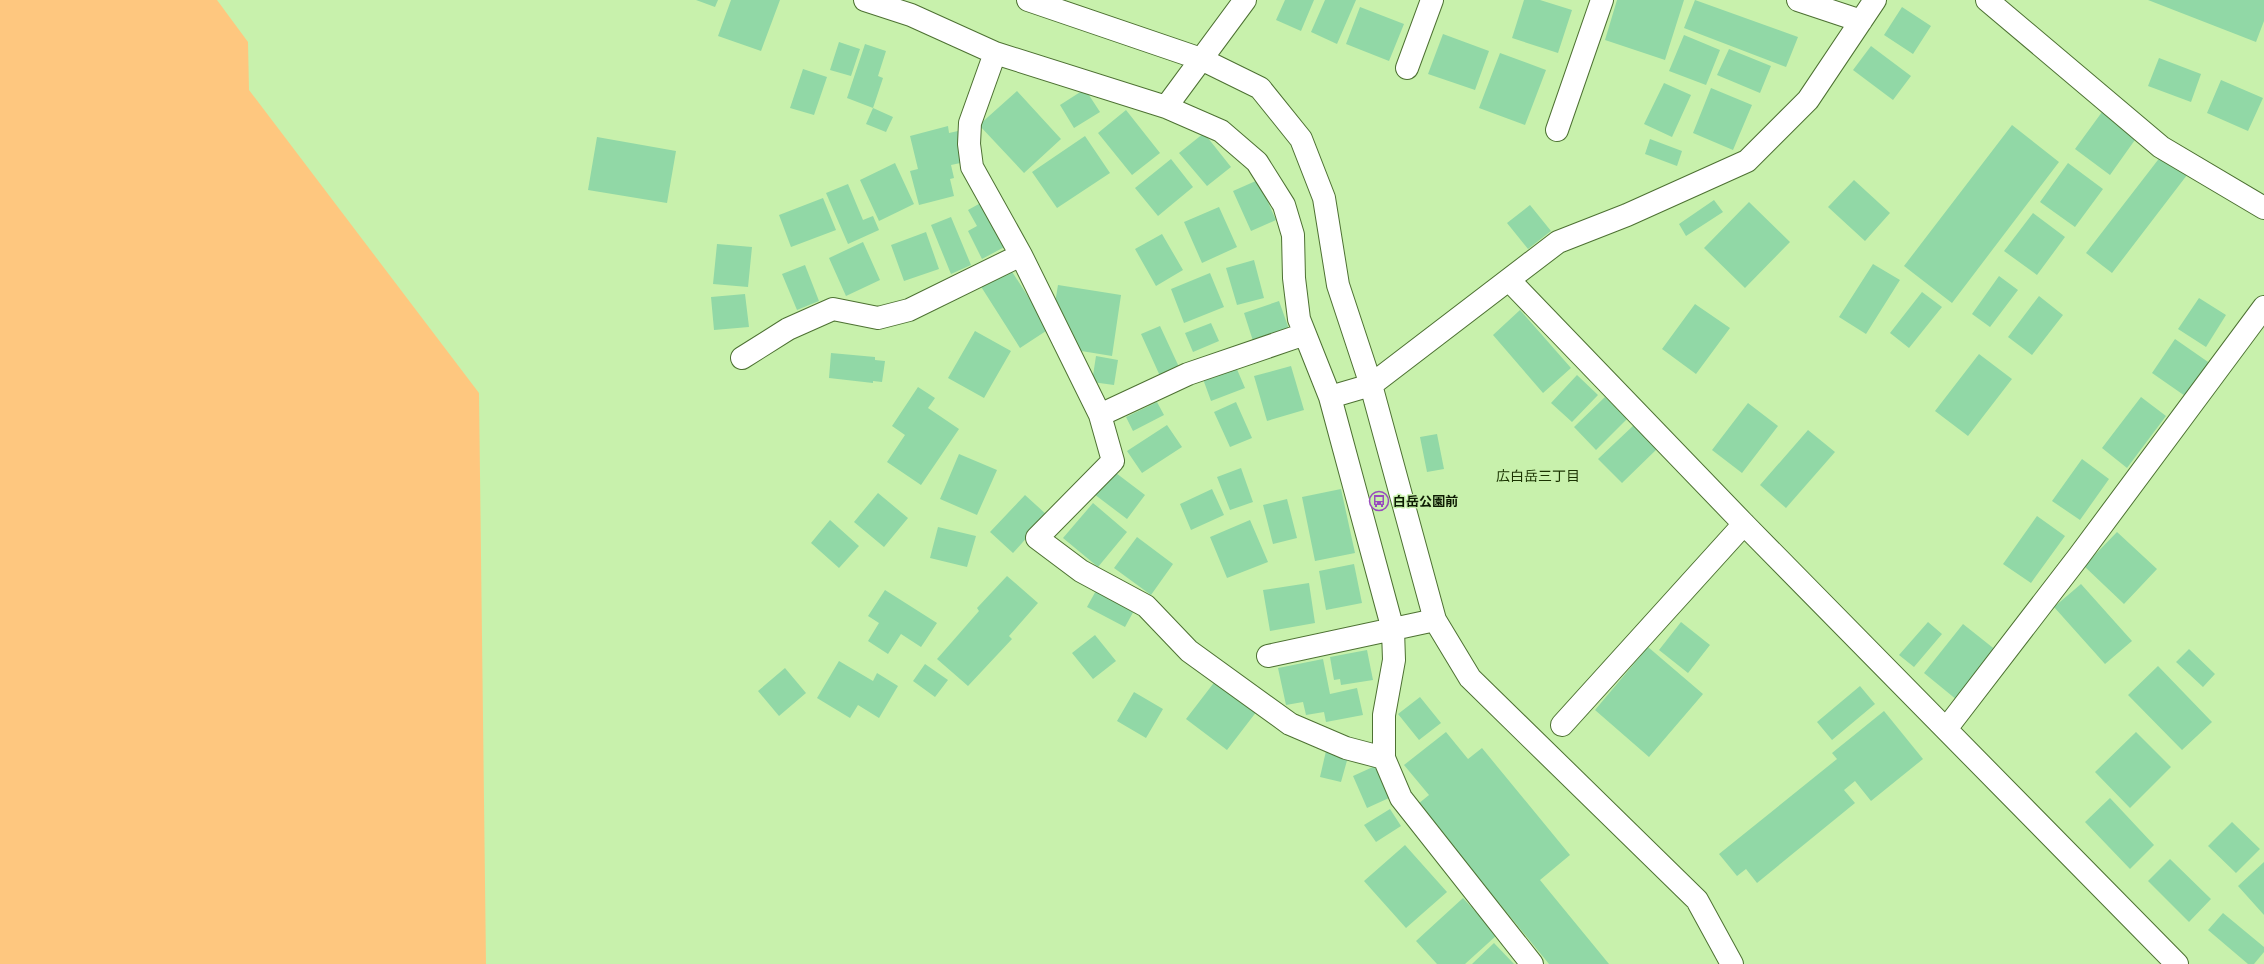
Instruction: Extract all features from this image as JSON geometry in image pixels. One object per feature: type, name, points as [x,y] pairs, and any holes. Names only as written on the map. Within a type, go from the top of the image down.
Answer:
[{"type":"street","points":[[865,0],[911,15],[995,53],[1166,106],[1220,131],[1257,162],[1284,205],[1293,235],[1294,278],[1299,319],[1305,334],[1348,392],[1435,620],[1470,678],[1697,900],[1732,964]]},
{"type":"street","points":[[1028,0],[1201,59],[1260,88],[1301,139],[1324,198],[1338,285],[1348,392],[1393,630],[1394,660],[1384,715],[1384,758],[1401,798],[1532,964]]},
{"type":"street","points":[[1166,106],[1245,0]]},
{"type":"street","points":[[1407,68],[1432,0]]},
{"type":"street","points":[[1557,130],[1602,0]]},
{"type":"street","points":[[1798,0],[1861,21]]},
{"type":"street","points":[[1348,392],[1509,280],[1558,242],[1627,215],[1747,161],[1808,100],[1875,0]]},
{"type":"street","points":[[1987,0],[2161,147],[2264,208]]},
{"type":"street","points":[[995,53],[970,123],[969,144],[972,167],[1021,255],[1100,415],[1113,461],[1037,538],[1081,571],[1146,606],[1189,651],[1290,724],[1346,748],[1384,758]]},
{"type":"street","points":[[742,358],[788,329],[833,309],[878,318],[909,310],[1021,255]]},
{"type":"street","points":[[1509,280],[1744,524],[2177,964]]},
{"type":"street","points":[[1946,729],[2079,556],[2264,306]]},
{"type":"street","points":[[1100,415],[1188,374],[1305,334]]},
{"type":"street","points":[[1562,725],[1744,524]]},
{"type":"street","points":[[1268,656],[1435,620]]},
{"type":"shaded area","points":[[0,0],[217,0],[248,42],[249,90],[479,393],[486,964],[0,964]]},
{"type":"building","points":[[696,0],[718,0],[715,7]]},
{"type":"building","points":[[731,0],[780,0],[761,51],[718,36]]},
{"type":"building","points":[[1285,0],[1314,0],[1301,31],[1276,20]]},
{"type":"building","points":[[1325,0],[1356,0],[1337,44],[1311,32]]},
{"type":"building","points":[[1524,0],[1540,0],[1572,10],[1558,53],[1512,38]]},
{"type":"building","points":[[1617,0],[1684,0],[1665,60],[1605,40]]},
{"type":"building","points":[[1695,0],[1798,37],[1786,67],[1684,28]]},
{"type":"building","points":[[2148,0],[2264,0],[2264,21],[2256,42]]},
{"type":"building","points":[[1360,7],[1404,24],[1389,61],[1346,44]]},
{"type":"building","points":[[1902,7],[1931,26],[1913,54],[1884,35]]},
{"type":"building","points":[[1443,34],[1489,51],[1475,90],[1428,74]]},
{"type":"building","points":[[1684,35],[1720,50],[1706,85],[1669,71]]},
{"type":"building","points":[[839,42],[860,49],[851,76],[830,70]]},
{"type":"building","points":[[865,44],[886,51],[878,76],[883,78],[873,108],[847,98]]},
{"type":"building","points":[[1871,46],[1911,76],[1893,100],[1853,70]]},
{"type":"building","points":[[1729,49],[1771,66],[1760,93],[1717,75]]},
{"type":"building","points":[[1500,53],[1546,70],[1525,125],[1479,108]]},
{"type":"building","points":[[2159,58],[2201,74],[2191,102],[2148,86]]},
{"type":"building","points":[[803,69],[827,77],[814,115],[790,108]]},
{"type":"building","points":[[2221,80],[2263,98],[2248,131],[2207,113]]},
{"type":"building","points":[[1664,83],[1691,95],[1672,137],[1644,124]]},
{"type":"building","points":[[1711,88],[1752,105],[1733,150],[1693,133]]},
{"type":"building","points":[[1085,89],[1100,112],[1074,128],[1060,105]]},
{"type":"building","points":[[1017,91],[1061,139],[1024,173],[979,125]]},
{"type":"building","points":[[873,108],[893,117],[886,132],[866,124]]},
{"type":"building","points":[[1126,110],[1160,153],[1132,175],[1098,133]]},
{"type":"building","points":[[2102,112],[2137,137],[2110,175],[2075,149]]},
{"type":"building","points":[[2012,125],[2059,162],[1952,303],[1904,266]]},
{"type":"building","points":[[948,126],[949,133],[958,131],[965,162],[951,165],[954,178],[950,179],[954,196],[919,205],[910,171],[918,169],[910,136]]},
{"type":"building","points":[[1204,133],[1231,167],[1207,186],[1179,153]]},
{"type":"building","points":[[1085,136],[1110,173],[1057,208],[1032,172]]},
{"type":"building","points":[[597,137],[676,151],[667,203],[588,190]]},
{"type":"building","points":[[1650,139],[1682,151],[1677,166],[1645,154]]},
{"type":"building","points":[[2161,156],[2187,175],[2112,273],[2086,253]]},
{"type":"building","points":[[1171,159],[1193,187],[1158,216],[1135,188]]},
{"type":"building","points":[[895,163],[914,204],[879,221],[860,180]]},
{"type":"building","points":[[2068,163],[2103,189],[2075,227],[2040,202]]},
{"type":"building","points":[[1258,180],[1276,220],[1251,231],[1233,191]]},
{"type":"building","points":[[1854,180],[1890,213],[1865,241],[1828,207]]},
{"type":"building","points":[[848,184],[863,220],[873,216],[879,230],[848,244],[826,193]]},
{"type":"building","points":[[823,198],[836,230],[791,247],[779,215]]},
{"type":"building","points":[[986,200],[1010,244],[982,259],[968,231],[977,226],[968,210]]},
{"type":"building","points":[[1714,200],[1723,212],[1686,236],[1679,224]]},
{"type":"building","points":[[1749,202],[1790,242],[1745,288],[1704,248]]},
{"type":"building","points":[[1530,205],[1551,231],[1528,249],[1507,223]]},
{"type":"building","points":[[1219,207],[1237,247],[1202,263],[1184,222]]},
{"type":"building","points":[[2033,213],[2065,237],[2037,275],[2004,251]]},
{"type":"building","points":[[951,217],[971,265],[951,274],[931,225]]},
{"type":"building","points":[[926,232],[939,269],[904,281],[891,245]]},
{"type":"building","points":[[1162,234],[1183,270],[1156,286],[1135,249]]},
{"type":"building","points":[[863,242],[880,280],[846,296],[829,258]]},
{"type":"building","points":[[717,244],[752,247],[748,287],[713,284]]},
{"type":"building","points":[[1254,260],[1264,298],[1237,305],[1226,268]]},
{"type":"building","points":[[1873,264],[1900,280],[1866,334],[1839,317]]},
{"type":"building","points":[[805,265],[819,301],[797,310],[782,274]]},
{"type":"building","points":[[1009,267],[1049,329],[1020,348],[980,285]]},
{"type":"building","points":[[1210,273],[1224,307],[1184,323],[1171,289]]},
{"type":"building","points":[[1999,276],[2018,290],[1990,327],[1972,314]]},
{"type":"building","points":[[1058,285],[1121,295],[1112,356],[1069,349],[1053,315]]},
{"type":"building","points":[[1922,292],[1942,307],[1909,348],[1890,333]]},
{"type":"building","points":[[745,294],[749,327],[714,330],[711,297]]},
{"type":"building","points":[[2039,296],[2063,315],[2032,355],[2008,337]]},
{"type":"building","points":[[2199,298],[2226,315],[2206,347],[2178,329]]},
{"type":"building","points":[[1279,301],[1290,332],[1254,344],[1244,313]]},
{"type":"building","points":[[1695,304],[1730,328],[1696,374],[1662,349]]},
{"type":"building","points":[[1520,310],[1571,368],[1543,393],[1493,335]]},
{"type":"building","points":[[1211,323],[1219,341],[1193,352],[1185,333]]},
{"type":"building","points":[[1160,326],[1179,367],[1160,376],[1141,334]]},
{"type":"building","points":[[975,331],[1011,351],[984,398],[948,378]]},
{"type":"building","points":[[2175,339],[2211,364],[2188,398],[2152,373]]},
{"type":"building","points":[[831,353],[875,357],[875,360],[885,361],[882,382],[873,381],[873,383],[829,378]]},
{"type":"building","points":[[1979,354],[2012,379],[1968,436],[1935,411]]},
{"type":"building","points":[[1096,356],[1118,360],[1114,385],[1092,382]]},
{"type":"building","points":[[1291,366],[1304,410],[1267,421],[1254,376]]},
{"type":"building","points":[[1236,367],[1245,388],[1211,401],[1203,379]]},
{"type":"building","points":[[1577,375],[1598,395],[1572,422],[1551,403]]},
{"type":"building","points":[[918,387],[935,398],[928,408],[959,429],[921,485],[887,462],[905,435],[892,426]]},
{"type":"building","points":[[1605,397],[1627,419],[1596,450],[1574,427]]},
{"type":"building","points":[[2141,397],[2166,416],[2127,468],[2102,448]]},
{"type":"building","points":[[1157,402],[1164,415],[1133,431],[1126,417]]},
{"type":"building","points":[[1236,402],[1252,438],[1230,447],[1214,412]]},
{"type":"building","points":[[1748,403],[1778,426],[1742,473],[1712,450]]},
{"type":"building","points":[[1635,424],[1658,448],[1622,483],[1598,459]]},
{"type":"building","points":[[1167,425],[1182,447],[1142,473],[1127,451]]},
{"type":"building","points":[[1808,430],[1835,452],[1786,508],[1760,485]]},
{"type":"building","points":[[1437,434],[1444,469],[1427,472],[1420,437]]},
{"type":"building","points":[[959,454],[997,470],[977,515],[940,499]]},
{"type":"building","points":[[2082,459],[2109,479],[2080,520],[2052,501]]},
{"type":"building","points":[[1241,468],[1253,502],[1230,510],[1217,477]]},
{"type":"building","points":[[1112,470],[1145,495],[1127,519],[1094,494]]},
{"type":"building","points":[[1212,489],[1224,515],[1191,530],[1180,504]]},
{"type":"building","points":[[1341,489],[1355,553],[1315,561],[1302,497]]},
{"type":"building","points":[[878,493],[908,518],[884,547],[854,522]]},
{"type":"building","points":[[1025,495],[1047,515],[1013,553],[990,532]]},
{"type":"building","points":[[1287,499],[1297,538],[1273,544],[1263,505]]},
{"type":"building","points":[[1093,503],[1127,532],[1098,567],[1063,538]]},
{"type":"building","points":[[2037,516],[2065,536],[2031,583],[2003,564]]},
{"type":"building","points":[[830,520],[859,546],[839,568],[811,543]]},
{"type":"building","points":[[1250,520],[1268,562],[1227,578],[1210,537]]},
{"type":"building","points":[[938,527],[976,536],[967,567],[930,558]]},
{"type":"building","points":[[2117,532],[2157,569],[2124,604],[2084,566]]},
{"type":"building","points":[[1137,537],[1173,564],[1151,595],[1114,568]]},
{"type":"building","points":[[1354,564],[1362,603],[1326,610],[1319,571]]},
{"type":"building","points":[[1007,576],[1038,603],[1009,636],[1012,639],[968,686],[937,659],[979,611],[977,608]]},
{"type":"building","points":[[1309,583],[1315,623],[1270,631],[1263,590]]},
{"type":"building","points":[[2081,584],[2132,641],[2105,664],[2054,607]]},
{"type":"building","points":[[1098,587],[1136,607],[1125,627],[1087,607]]},
{"type":"building","points":[[885,590],[937,623],[921,647],[901,634],[888,654],[868,641],[879,623],[868,616]]},
{"type":"building","points":[[1681,622],[1710,645],[1688,673],[1659,650]]},
{"type":"building","points":[[1928,622],[1942,634],[1914,667],[1899,655]]},
{"type":"building","points":[[1963,624],[1997,651],[1957,700],[1924,673]]},
{"type":"building","points":[[1095,635],[1116,661],[1093,679],[1072,653]]},
{"type":"building","points":[[1648,647],[1703,694],[1649,757],[1595,710]]},
{"type":"building","points":[[2189,649],[2215,674],[2203,687],[2176,662]]},
{"type":"building","points":[[1367,650],[1373,680],[1341,685],[1340,679],[1334,680],[1330,657]]},
{"type":"building","points":[[1323,659],[1330,694],[1357,688],[1363,715],[1326,722],[1324,712],[1306,715],[1303,702],[1286,705],[1278,668]]},
{"type":"building","points":[[839,661],[873,681],[877,673],[898,686],[879,718],[858,705],[850,718],[817,698]]},
{"type":"building","points":[[925,664],[948,680],[935,697],[913,681]]},
{"type":"building","points":[[2158,666],[2212,722],[2182,750],[2128,695]]},
{"type":"building","points":[[785,668],[806,693],[779,716],[758,691]]},
{"type":"building","points":[[1216,680],[1257,711],[1227,750],[1186,719]]},
{"type":"building","points":[[1860,686],[1875,704],[1832,740],[1817,722]]},
{"type":"building","points":[[1134,692],[1163,709],[1146,738],[1117,721]]},
{"type":"building","points":[[1420,697],[1441,723],[1419,740],[1398,714]]},
{"type":"building","points":[[1884,711],[1923,759],[1871,801],[1855,781],[1844,790],[1855,803],[1757,883],[1746,869],[1737,876],[1719,854],[1837,759],[1832,753]]},
{"type":"building","points":[[1446,732],[1468,759],[1482,748],[1570,855],[1540,880],[1609,964],[1549,964],[1418,804],[1429,795],[1404,765]]},
{"type":"building","points":[[2136,732],[2171,767],[2130,808],[2095,772]]},
{"type":"building","points":[[1326,751],[1348,757],[1341,782],[1320,777]]},
{"type":"building","points":[[1375,766],[1389,798],[1367,808],[1353,776]]},
{"type":"building","points":[[2110,798],[2154,845],[2130,869],[2085,822]]},
{"type":"building","points":[[1390,809],[1401,826],[1376,842],[1364,825]]},
{"type":"building","points":[[2232,822],[2260,849],[2236,873],[2208,846]]},
{"type":"building","points":[[1405,845],[1447,892],[1406,928],[1364,881]]},
{"type":"building","points":[[2170,859],[2211,899],[2189,922],[2148,881]]},
{"type":"building","points":[[2264,862],[2264,915],[2238,886]]},
{"type":"building","points":[[1463,898],[1497,935],[1465,964],[1437,964],[1416,941]]},
{"type":"building","points":[[2223,913],[2264,947],[2264,952],[2254,964],[2248,964],[2208,930]]},
{"type":"building","points":[[1494,943],[1514,964],[1472,964]]},
{"type":"place","name":"白岳公園前","points":[[1379,501]]},
{"type":"district","name":"広白岳三丁目","points":[[1538,476]]}]
